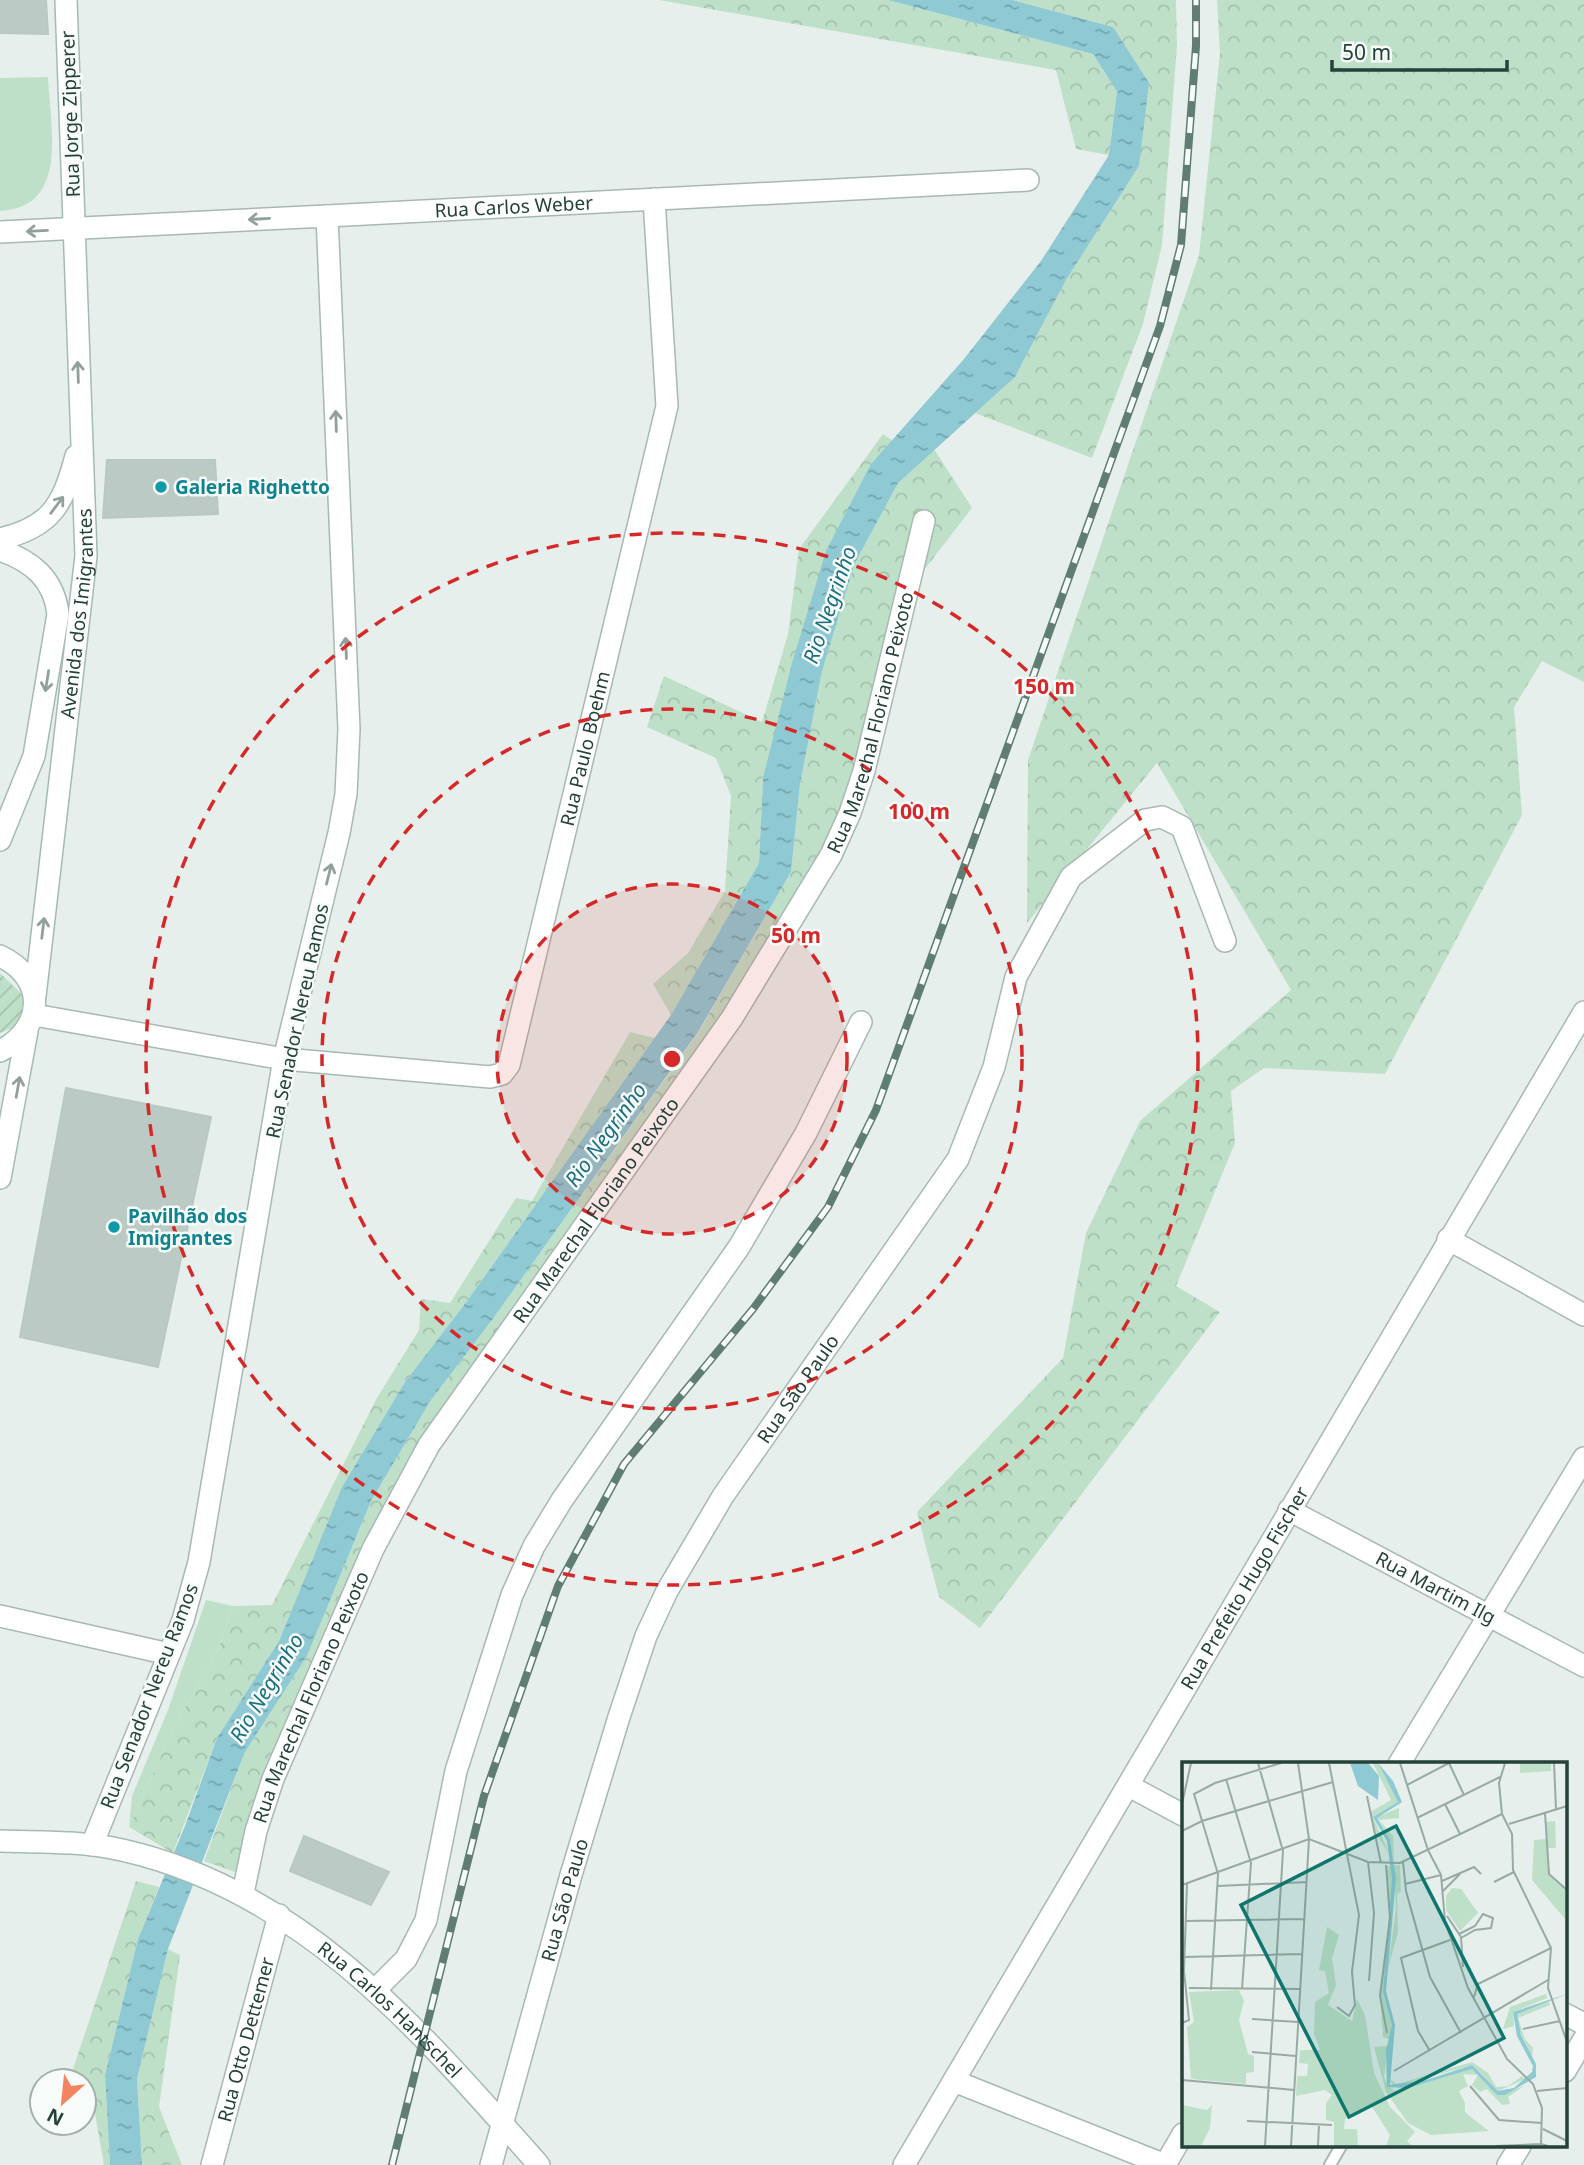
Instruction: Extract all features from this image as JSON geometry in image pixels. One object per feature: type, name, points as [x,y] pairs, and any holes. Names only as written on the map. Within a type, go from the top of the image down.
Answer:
[{"type":"street","name":"Rua Jorge Zipperer","points":[[66,0],[74,229]]},
{"type":"street","name":"Rua Carlos Weber","points":[[0,232],[1028,180]]},
{"type":"street","name":"Rua Paulo Boehm","points":[[32,1014],[284,1059],[490,1077],[502,1074],[509,1065],[667,406],[654,200]]},
{"type":"street","name":"Rua Senador Nereu Ramos","points":[[92,1844],[169,1654],[199,1562],[284,1059],[339,833],[349,762],[327,216]]},
{"type":"street","name":"Avenida dos Imigrantes","points":[[0,1178],[32,1014],[86,556],[74,229]]},
{"type":"street","points":[[0,539],[20,534],[46,520],[66,493],[80,440]]},
{"type":"street","name":"Rua Marechal Floriano Peixoto","points":[[243,1893],[256,1831],[274,1779],[373,1549],[429,1445],[732,1018],[831,855],[850,813],[864,771],[924,521]]},
{"type":"street","name":"Avenida dos Imigrantes","points":[[0,550],[34,567],[48,580],[56,597],[58,614],[34,756],[0,840]]},
{"type":"street","name":"Rua São Paulo","points":[[491,2165],[615,1728],[656,1614],[723,1496],[958,1159],[994,1067],[1016,977],[1071,877],[1145,820],[1162,817],[1182,827],[1224,941]]},
{"type":"street","points":[[0,956],[15,963],[28,977],[32,1014],[15,1044],[0,1051]]},
{"type":"street","name":"Rua Prefeito Hugo Fischer","points":[[904,2165],[1584,1012]]},
{"type":"street","points":[[376,1989],[406,1959],[426,1920],[456,1771],[512,1595],[534,1546],[562,1500],[739,1247],[806,1133],[861,1022]]},
{"type":"street","points":[[1448,1239],[1584,1315]]},
{"type":"street","points":[[1400,1762],[1486,1616],[1584,1458]]},
{"type":"street","name":"Rua Martim Ilg","points":[[1289,1510],[1584,1666]]},
{"type":"street","points":[[0,1616],[169,1654]]},
{"type":"street","points":[[1129,1786],[1182,1814]]},
{"type":"street","name":"Rua Carlos Hantschel","points":[[0,1841],[92,1844],[147,1856],[243,1893],[346,1963],[376,1989],[424,2036],[539,2165]]},
{"type":"street","name":"Rua Otto Dettemer","points":[[212,2165],[279,1915]]},
{"type":"street","points":[[1566,2015],[1584,2024]]},
{"type":"street","points":[[1566,2069],[1584,2039]]},
{"type":"street","points":[[954,2081],[1165,2165],[1182,2136]]},
{"type":"street","points":[[1508,2165],[1519,2148]]},
{"type":"lane","points":[[1330,2165],[1340,2148]]},
{"type":"green space","points":[[659,0],[888,0],[1093,54],[1117,90],[1109,155],[1076,149],[1056,70]]},
{"type":"green space","points":[[1012,0],[1176,0],[1177,45],[1162,245],[1143,324],[1092,458],[975,413],[1015,377],[1066,280],[1139,166],[1113,27]]},
{"type":"green space","points":[[1217,0],[1584,0],[1584,682],[1542,661],[1514,707],[1522,815],[1385,1074],[1264,1068],[1231,1091],[1235,1143],[1176,1286],[1220,1312],[980,1628],[939,1597],[917,1512],[1063,1358],[1086,1233],[1140,1121],[1291,990],[1157,763],[1027,923],[1028,760],[1199,255],[1220,53]]},
{"type":"green space","points":[[48,77],[52,140],[51,161],[46,180],[37,196],[22,206],[0,211],[0,78]]},
{"type":"green space","points":[[883,434],[893,441],[871,464],[763,778],[759,863],[671,1015],[653,984],[688,953],[725,891],[731,796],[716,758],[647,727],[664,676],[762,722],[788,634],[799,549]]},
{"type":"green space","points":[[934,449],[972,508],[907,592],[831,855],[373,1549],[246,1876],[204,1861],[245,1752],[307,1656],[371,1501],[431,1400],[492,1320],[698,1033],[791,872],[800,784],[822,671],[855,563],[898,483]]},
{"type":"green space","points":[[0,973],[26,998],[28,1008],[17,1026],[0,1033]]},
{"type":"green space","points":[[630,1032],[655,1038],[467,1301],[405,1382],[342,1487],[279,1641],[217,1738],[173,1853],[129,1827],[174,1727],[218,1650],[233,1606],[272,1605],[377,1398],[419,1330],[421,1299],[450,1303],[516,1198],[532,1201]]},
{"type":"green space","points":[[206,1600],[233,1606],[218,1650],[174,1727],[129,1827],[132,1796],[168,1710]]},
{"type":"green space","points":[[136,1881],[159,1887],[138,1939],[105,2075],[110,2165],[104,2165],[98,2131],[98,2067],[74,2067]]},
{"type":"green space","points":[[168,1949],[180,1955],[159,2107],[182,2165],[142,2165],[137,2079]]},
{"type":"water","name":"Rio Negrinho","points":[[888,0],[1012,0],[1113,27],[1149,83],[1139,166],[1066,280],[1015,377],[898,483],[855,563],[822,671],[800,784],[791,872],[698,1032],[492,1320],[431,1400],[371,1501],[307,1656],[245,1752],[168,1949],[137,2079],[142,2165],[110,2165],[105,2075],[138,1939],[185,1826],[217,1738],[279,1641],[342,1487],[405,1382],[467,1301],[671,1015],[759,863],[763,778],[792,663],[826,551],[871,464],[964,359],[1041,261],[1109,155],[1117,91],[1093,54]]},
{"type":"building","points":[[0,0],[46,0],[48,34],[0,33]]},
{"type":"building","name":"Galeria Righetto","points":[[107,460],[215,460],[218,514],[103,518]]},
{"type":"building","name":"Pavilhão dos Imigrantes","points":[[66,1088],[211,1117],[158,1367],[20,1337]]},
{"type":"building","points":[[304,1836],[389,1872],[371,1905],[290,1871]]},
{"type":"railway","points":[[392,2165],[484,1796],[558,1586],[624,1464],[753,1309],[828,1207],[876,1110],[1160,326],[1181,245],[1196,46],[1196,0]]},
{"type":"place","name":"Galeria Righetto","points":[[161,487]]},
{"type":"place","name":"Pavilhão dos Imigrantes","points":[[114,1227]]}]
